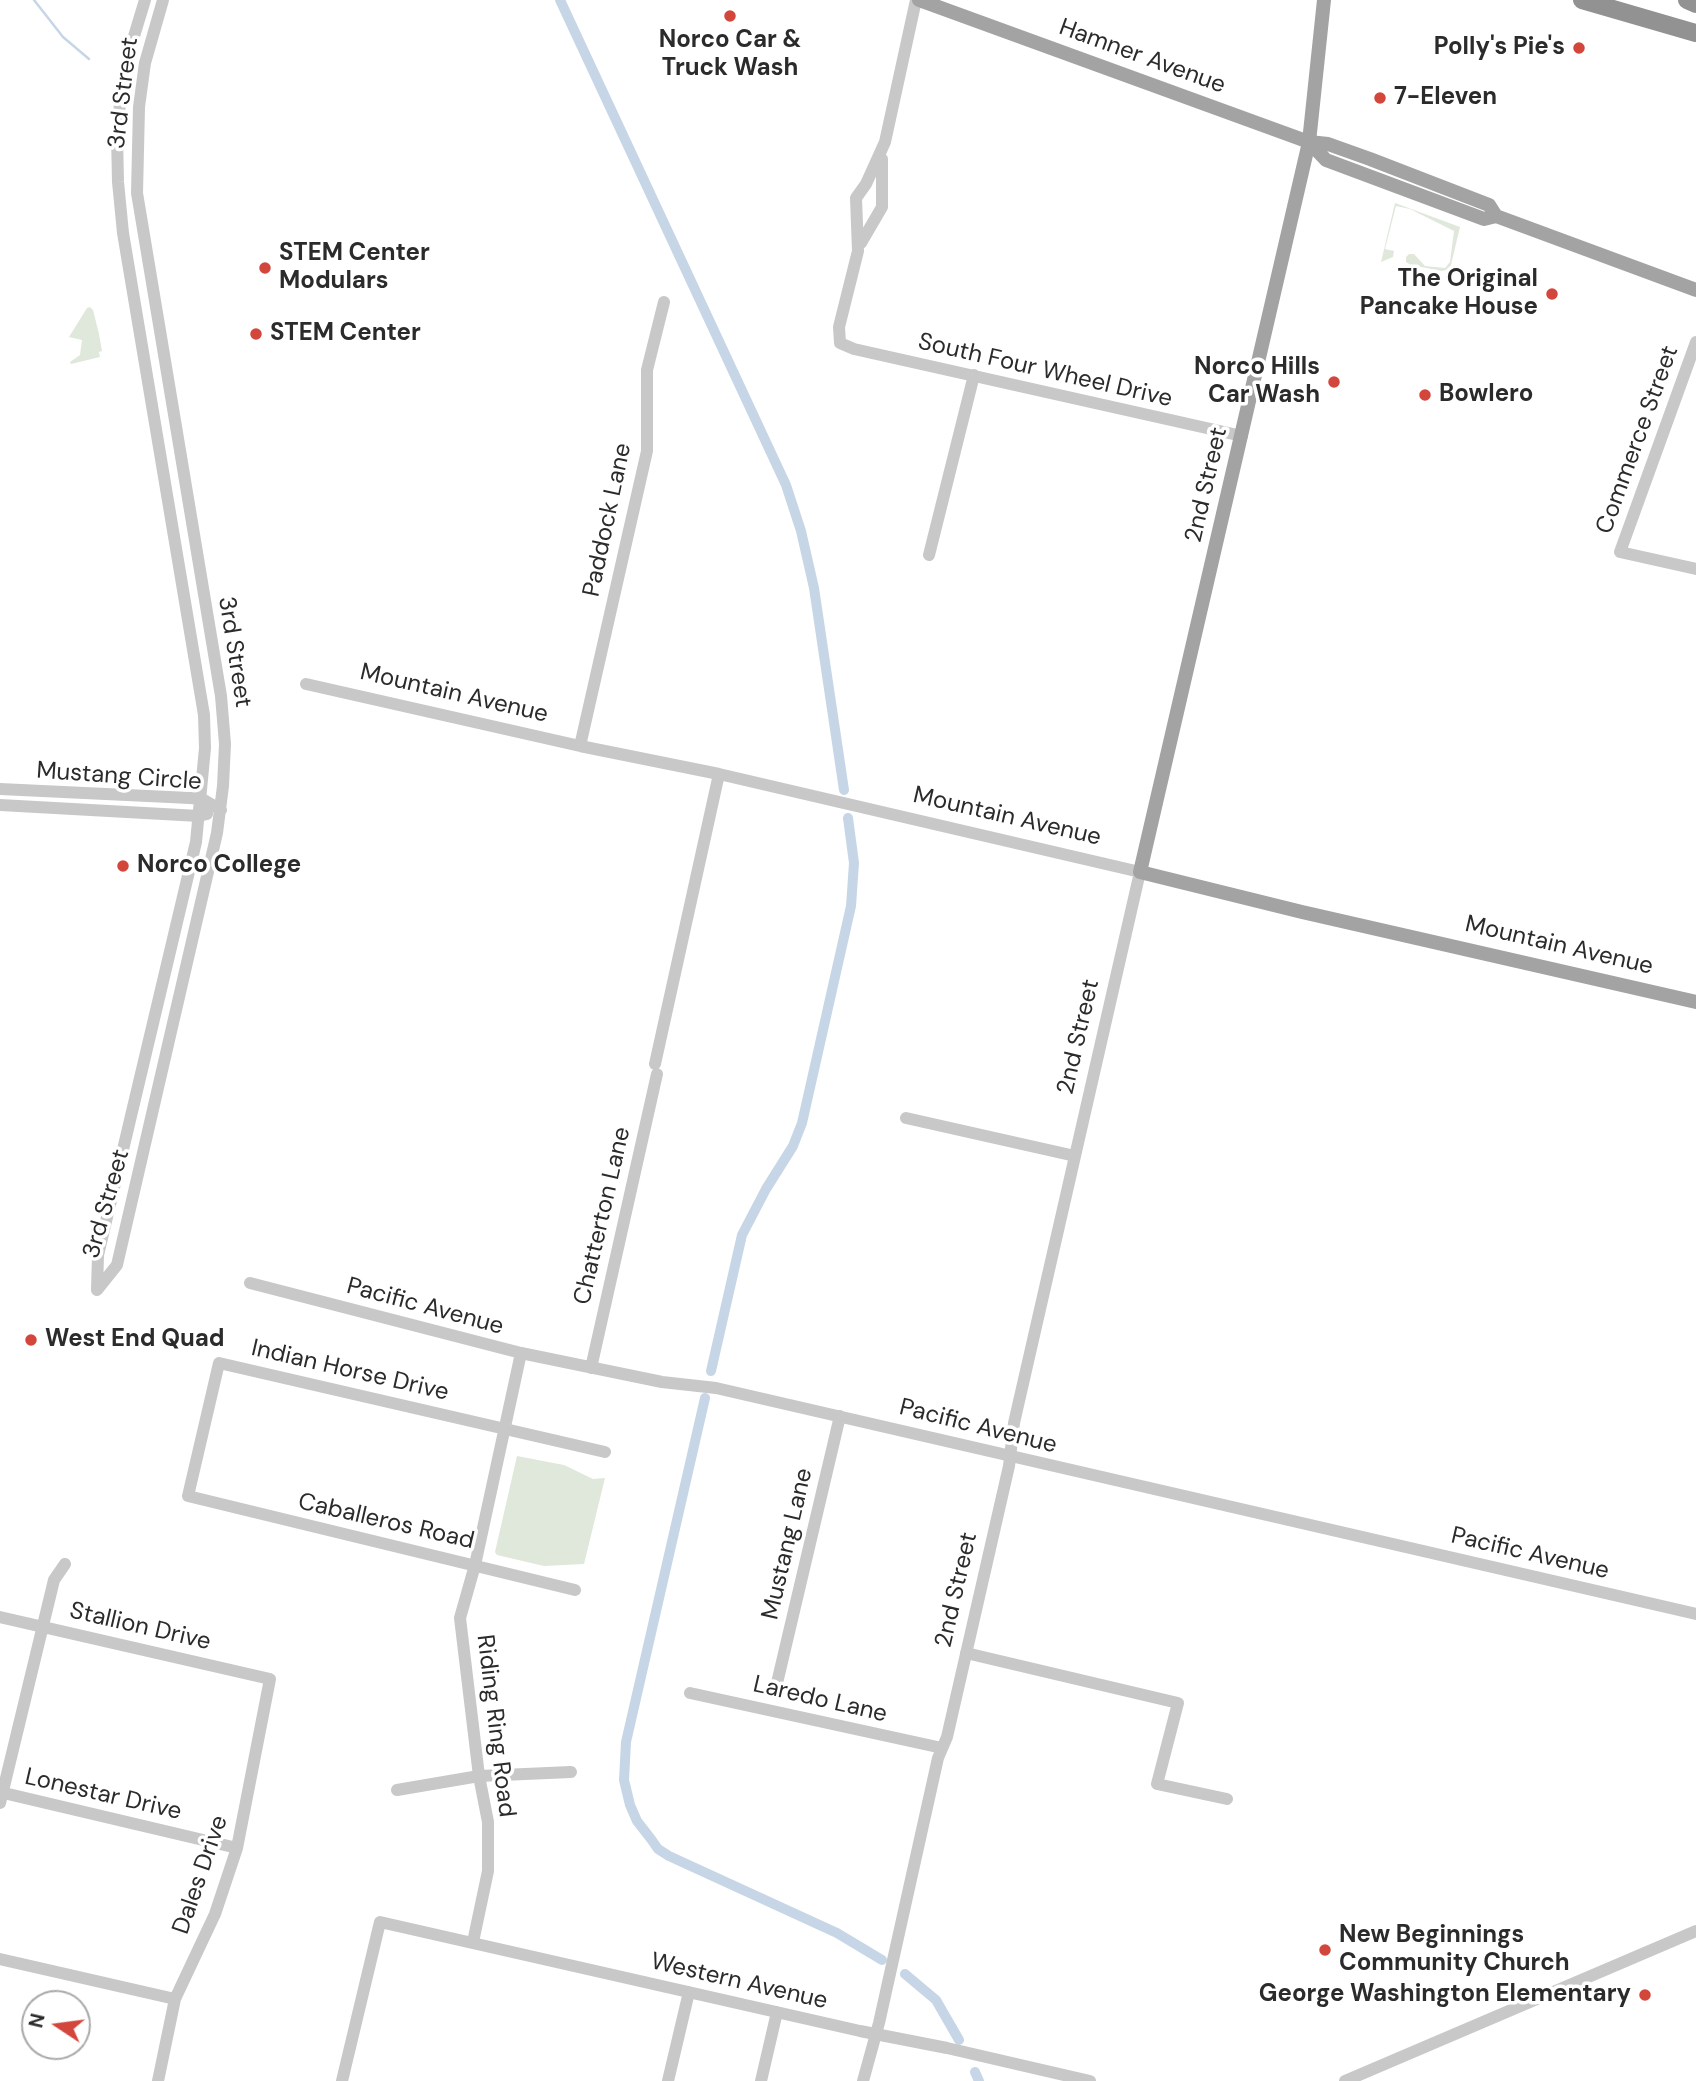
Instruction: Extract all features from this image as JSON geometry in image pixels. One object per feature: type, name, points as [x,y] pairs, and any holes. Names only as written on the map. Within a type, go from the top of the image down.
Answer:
[{"type":"highway","points":[[1582,0],[1696,33]]},
{"type":"highway","points":[[1686,0],[1696,4]]},
{"type":"main road","name":"Hamner Avenue","points":[[918,0],[1309,142],[1332,145],[1489,205],[1496,215],[1696,289]]},
{"type":"main road","name":"2nd Street","points":[[1140,872],[1309,142],[1324,0]]},
{"type":"main road","name":"Mountain Avenue","points":[[1140,872],[1696,1002]]},
{"type":"street","name":"3rd Street","points":[[145,0],[128,55],[120,103],[117,135],[118,182],[123,233],[204,715],[205,748],[196,842],[98,1255],[97,1290],[117,1265],[221,810],[225,744],[221,696],[137,193],[139,107],[145,64],[163,0]]},
{"type":"street","points":[[859,246],[882,207],[882,149],[918,0]]},
{"type":"street","points":[[859,246],[856,198],[866,184],[882,149]]},
{"type":"street","name":"South Four Wheel Drive","points":[[859,246],[839,327],[840,344],[1242,436]]},
{"type":"street","name":"Paddock Lane","points":[[580,746],[647,451],[647,370],[664,302]]},
{"type":"street","name":"Commerce Street","points":[[1696,342],[1620,552],[1696,569]]},
{"type":"street","points":[[929,555],[974,375]]},
{"type":"street","points":[[175,543],[195,542]]},
{"type":"street","name":"Mountain Avenue","points":[[306,684],[835,800],[1140,872]]},
{"type":"street","name":"Chatterton Lane","points":[[591,1368],[719,774]]},
{"type":"street","name":"Mustang Circle","points":[[0,789],[202,799],[221,810]]},
{"type":"street","name":"Mustang Circle","points":[[0,805],[199,816],[221,810]]},
{"type":"street","name":"2nd Street","points":[[863,2081],[942,1748],[947,1737],[1011,1456],[1014,1423],[1140,872]]},
{"type":"street","points":[[906,1118],[1075,1156]]},
{"type":"street","name":"Pacific Avenue","points":[[250,1283],[521,1353],[662,1382],[716,1388],[1696,1614]]},
{"type":"street","name":"Riding Ring Road","points":[[473,1942],[488,1871],[488,1822],[479,1776],[460,1618],[475,1565],[521,1353]]},
{"type":"street","name":"Indian Horse Drive","points":[[188,1496],[219,1363],[605,1452]]},
{"type":"street","name":"Mustang Lane","points":[[777,1683],[840,1416]]},
{"type":"street","name":"Caballeros Road","points":[[188,1496],[575,1590]]},
{"type":"street","points":[[1,1796],[54,1580],[65,1564]]},
{"type":"street","name":"Stallion Drive","points":[[0,1617],[270,1679]]},
{"type":"street","points":[[966,1653],[1178,1703],[1157,1784],[1227,1800]]},
{"type":"street","name":"Dales Drive","points":[[158,2081],[175,1999],[215,1914],[237,1848],[270,1679]]},
{"type":"street","name":"Laredo Lane","points":[[690,1693],[942,1748]]},
{"type":"street","points":[[397,1790],[479,1776],[571,1772]]},
{"type":"street","name":"Lonestar Drive","points":[[1,1796],[237,1848]]},
{"type":"street","name":"Western Avenue","points":[[342,2081],[380,1922],[1090,2081]]},
{"type":"street","points":[[1345,2081],[1696,1931]]},
{"type":"street","points":[[0,1959],[175,1999]]},
{"type":"street","points":[[668,2081],[689,1992]]},
{"type":"street","points":[[761,2081],[777,2012]]},
{"type":"shaded area","points":[[1395,203],[1460,227],[1450,269],[1442,271],[1406,262],[1409,254],[1414,254],[1425,266],[1445,268],[1450,262],[1454,231],[1410,209],[1396,206],[1385,249],[1394,251],[1393,257],[1381,262]]},
{"type":"shaded area","points":[[90,307],[99,334],[102,351],[99,352],[100,357],[71,364],[70,362],[80,355],[82,340],[69,337]]},
{"type":"shaded area","points":[[517,1456],[564,1465],[593,1479],[605,1478],[584,1564],[544,1566],[497,1555],[495,1552]]},
{"type":"waterway","points":[[34,0],[63,37],[89,59]]},
{"type":"waterway","points":[[560,0],[786,485],[801,531],[814,588],[844,790]]},
{"type":"waterway","points":[[711,1371],[742,1235],[793,1146],[802,1123],[851,906],[854,863],[848,818]]},
{"type":"waterway","points":[[705,1398],[626,1742],[624,1780],[630,1805],[637,1821],[658,1849],[669,1856],[837,1933],[882,1960]]},
{"type":"waterway","points":[[905,1974],[936,2000],[959,2040]]},
{"type":"waterway","points":[[975,2072],[979,2081]]},
{"type":"place","name":"Norco Car & Truck Wash","points":[[730,16]]},
{"type":"place","name":"Polly's Pie's","points":[[1579,48]]},
{"type":"place","name":"7-Eleven","points":[[1380,98]]},
{"type":"place","name":"STEM Center Modulars","points":[[265,268]]},
{"type":"place","name":"The Original Pancake House","points":[[1552,294]]},
{"type":"place","name":"STEM Center","points":[[256,334]]},
{"type":"place","name":"Norco Hills Car Wash","points":[[1334,382]]},
{"type":"place","name":"Bowlero","points":[[1425,395]]},
{"type":"place","name":"Norco College","points":[[123,866]]},
{"type":"place","name":"West End Quad","points":[[31,1340]]},
{"type":"place","name":"New Beginnings Community Church","points":[[1325,1950]]},
{"type":"place","name":"George Washington Elementary","points":[[1645,1995]]}]
